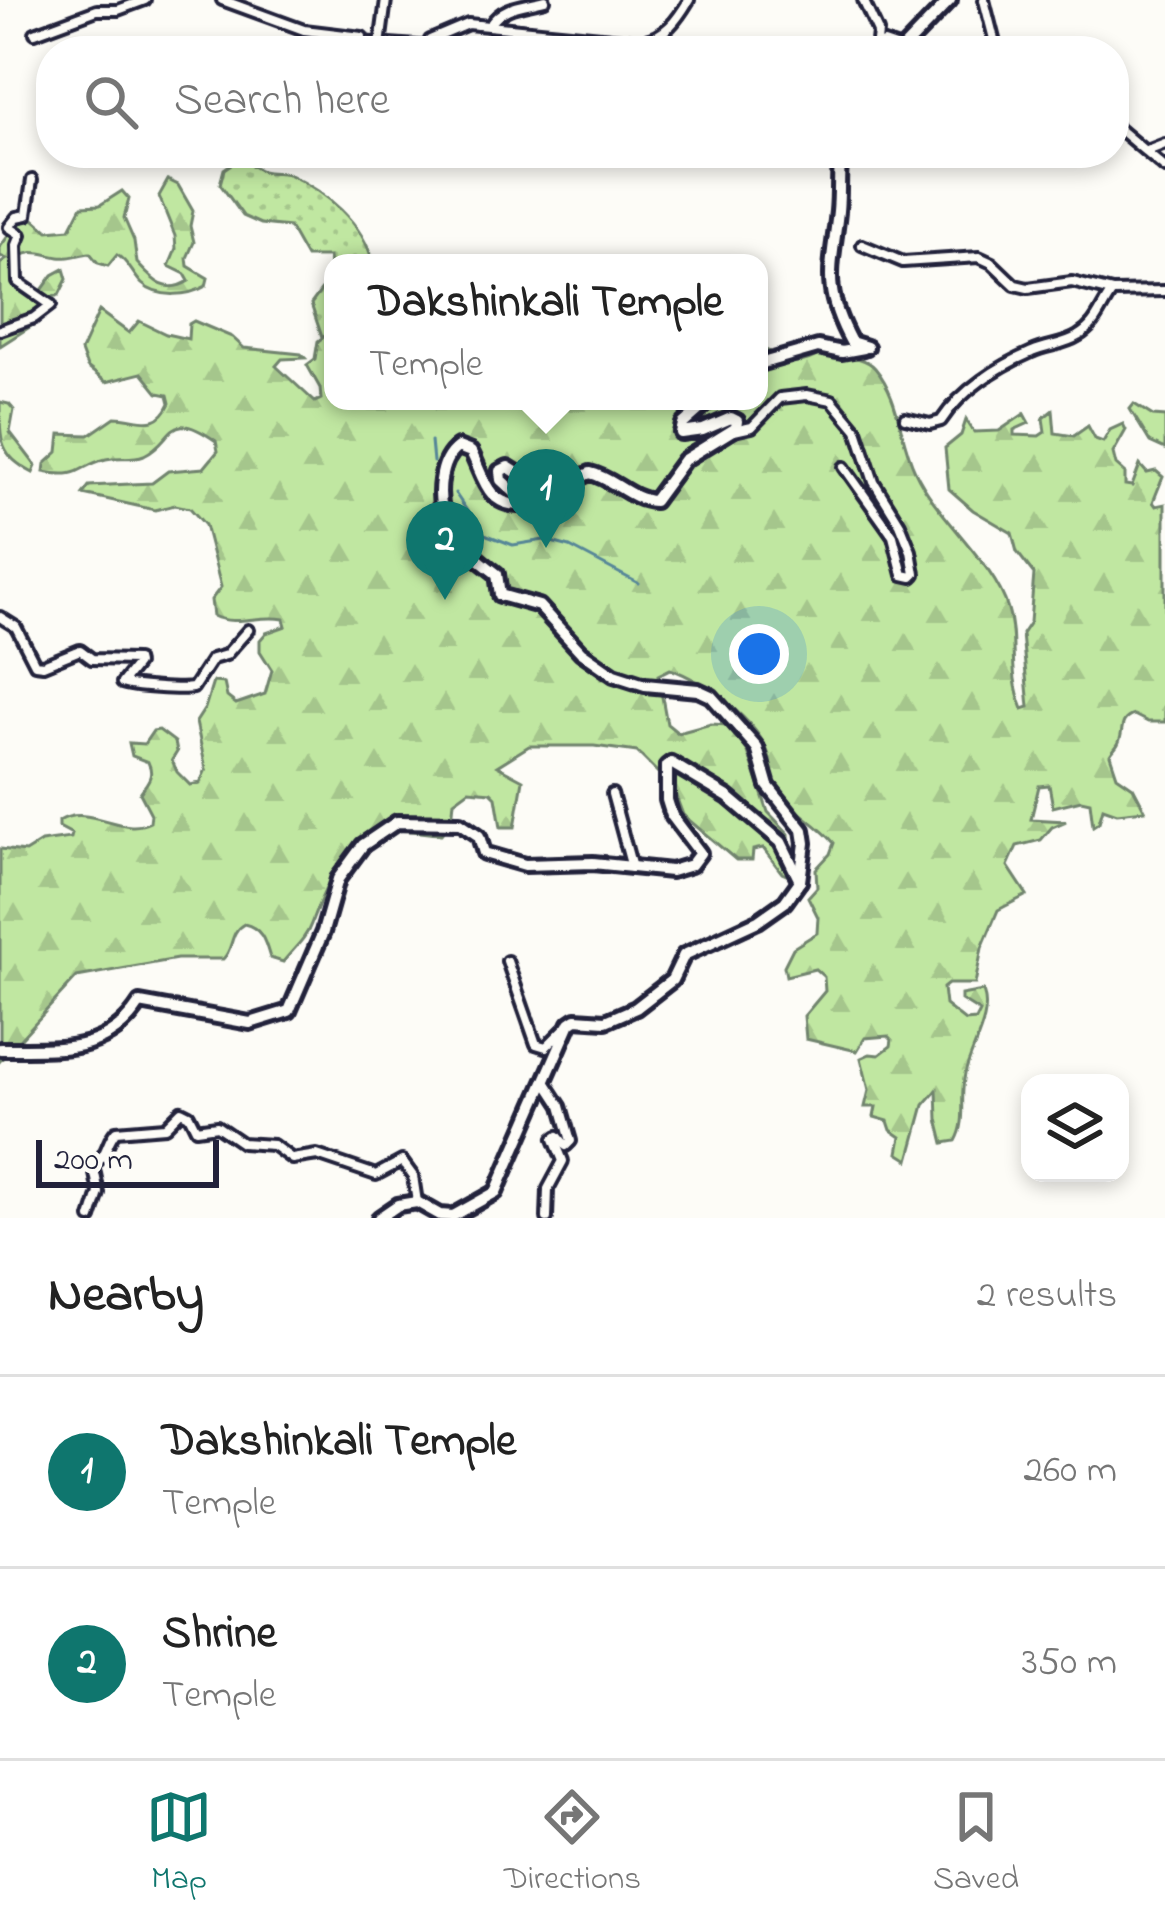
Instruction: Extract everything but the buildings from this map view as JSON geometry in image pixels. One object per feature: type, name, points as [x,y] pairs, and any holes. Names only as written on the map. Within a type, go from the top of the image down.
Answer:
[{"type":"main road","points":[[917,36],[950,0]]},
{"type":"main road","points":[[768,361],[820,346],[842,352],[867,347],[850,342],[837,316],[829,274],[840,168]]},
{"type":"main road","points":[[379,1218],[398,1205],[417,1202],[440,1216],[453,1216],[496,1192],[570,1023],[576,1019],[606,1021],[636,1008],[672,980],[684,956],[758,922],[785,902],[800,881],[806,843],[803,830],[768,786],[757,748],[725,709],[698,690],[614,676],[581,652],[539,606],[502,597],[497,574],[462,545],[442,516],[443,469],[458,447],[471,452],[489,492],[508,505],[519,506],[524,500],[501,480],[500,471],[508,466],[548,493],[590,473],[651,502],[658,499],[684,460],[734,430],[736,422],[730,418],[715,427],[681,433],[683,424],[699,410]]},
{"type":"main road","points":[[0,1049],[99,1043],[131,1018],[140,1003],[250,1023],[289,1011],[323,932],[338,878],[363,845],[397,822],[460,823],[479,836],[484,853],[525,865],[593,863],[670,872],[691,866],[700,853],[672,816],[667,800],[667,766],[671,763],[728,797],[782,842],[800,881]]},
{"type":"street","points":[[35,33],[98,10],[118,10],[146,0]]},
{"type":"street","points":[[222,0],[304,30],[358,36]]},
{"type":"street","points":[[381,36],[386,0]]},
{"type":"street","points":[[490,25],[510,7],[544,0]]},
{"type":"street","points":[[658,36],[674,24],[689,0]]},
{"type":"street","points":[[863,0],[876,36]]},
{"type":"street","points":[[985,0],[993,36]]},
{"type":"street","points":[[440,36],[468,24],[594,36]]},
{"type":"street","points":[[1129,137],[1165,168]]},
{"type":"street","points":[[1147,151],[1165,144]]},
{"type":"street","points":[[0,330],[34,318],[50,304],[18,282],[21,235],[9,227],[17,217],[28,215],[32,180]]},
{"type":"street","points":[[862,245],[903,262],[979,257],[1015,285],[1028,287],[1072,282],[1112,292],[1165,291]]},
{"type":"street","points":[[904,418],[930,424],[941,421],[950,407],[994,372],[1032,352],[1076,338],[1091,326],[1112,292]]},
{"type":"street","points":[[734,430],[752,427],[780,398],[807,395],[832,400],[857,430],[874,482],[900,524],[911,551],[912,578],[903,575],[893,536],[844,467]]},
{"type":"street","points":[[0,617],[16,627],[35,664],[80,650],[92,659],[136,660],[122,683],[140,687],[193,688],[212,659],[226,655],[248,630]]},
{"type":"street","points":[[612,794],[632,868]]},
{"type":"street","points":[[507,961],[536,1044],[545,1047],[570,1023]]},
{"type":"street","points":[[544,1080],[561,1106],[571,1141],[566,1147],[558,1136],[554,1139],[563,1161],[548,1189],[547,1218]]},
{"type":"street","points":[[92,1218],[99,1193],[93,1164],[108,1153],[112,1135],[165,1127],[181,1111],[196,1129],[217,1126],[242,1143],[273,1145],[292,1159],[317,1155],[370,1175],[402,1161],[413,1175],[417,1202]]},
{"type":"green space","points":[[257,168],[303,182],[341,210],[370,254],[306,257],[289,227],[243,216],[220,184],[224,169]]},
{"type":"green space","points":[[168,180],[178,185],[193,211],[194,242],[188,266],[208,278],[206,286],[165,294],[142,284],[117,255],[108,266],[90,253],[63,257],[30,253],[13,263],[22,288],[40,293],[64,269],[67,279],[59,295],[44,300],[36,323],[0,346],[0,264],[7,259],[0,256],[0,247],[20,220],[34,219],[48,231],[70,229],[82,206],[100,205],[122,191],[129,199],[124,218],[137,263],[166,286],[189,281],[169,266],[175,236],[159,196]]},
{"type":"green space","points":[[324,286],[324,337],[322,337],[311,304]]},
{"type":"green space","points":[[99,311],[129,333],[139,321],[188,339],[189,324],[194,321],[232,337],[244,348],[301,354],[305,358],[282,359],[276,366],[315,402],[321,399],[320,388],[307,365],[315,359],[318,341],[324,337],[324,410],[768,410],[768,351],[798,362],[823,352],[864,361],[875,368],[890,392],[924,488],[1001,591],[1011,621],[1015,681],[1023,709],[1029,707],[1022,634],[1030,622],[1034,574],[1017,552],[1012,533],[949,489],[945,448],[961,435],[966,420],[974,432],[999,431],[1024,414],[1029,423],[1014,430],[1014,435],[1039,436],[1045,432],[1043,418],[1053,410],[1055,433],[1074,436],[1088,426],[1095,439],[1103,442],[1110,430],[1123,424],[1126,430],[1113,453],[1116,465],[1125,473],[1125,485],[1132,486],[1140,465],[1147,473],[1156,471],[1163,477],[1153,502],[1165,504],[1165,722],[1129,717],[1110,755],[1117,776],[1133,787],[1145,810],[1117,813],[1103,808],[1093,826],[1090,802],[1053,807],[1049,785],[1039,786],[1031,819],[1066,821],[1052,827],[1041,840],[1017,846],[1008,866],[1027,895],[998,910],[982,948],[975,984],[943,988],[945,1005],[965,1021],[976,1020],[980,1012],[961,1000],[961,995],[983,991],[985,1001],[983,1022],[965,1074],[962,1125],[956,1141],[944,1143],[937,1090],[924,1105],[909,1160],[898,1153],[901,1137],[888,1121],[874,1117],[876,1107],[865,1107],[869,1090],[861,1058],[879,1055],[891,1046],[888,1036],[865,1038],[857,1051],[806,1039],[804,1016],[825,991],[824,977],[815,969],[786,976],[784,966],[793,948],[817,933],[818,917],[808,897],[817,887],[816,869],[834,843],[779,792],[763,742],[741,715],[670,669],[658,675],[667,724],[678,733],[711,724],[729,725],[748,752],[768,812],[789,834],[791,877],[782,873],[763,848],[753,850],[752,860],[736,860],[683,815],[673,788],[637,752],[594,746],[529,746],[497,766],[523,780],[515,827],[501,827],[491,792],[469,790],[454,801],[452,821],[441,834],[385,831],[358,844],[337,868],[309,929],[283,962],[270,958],[259,932],[244,924],[223,959],[177,959],[77,977],[0,1061],[0,849],[25,852],[41,842],[71,838],[72,834],[59,827],[59,821],[70,816],[128,826],[150,822],[140,793],[150,767],[132,756],[129,743],[144,744],[159,730],[175,742],[177,752],[172,760],[177,772],[190,785],[200,783],[206,769],[196,722],[213,682],[224,683],[227,697],[236,704],[265,694],[272,670],[260,651],[260,640],[286,626],[284,619],[213,616],[211,600],[221,587],[205,525],[190,508],[175,505],[155,510],[83,494],[89,486],[152,483],[168,471],[204,468],[218,451],[216,441],[180,426],[144,455],[106,459],[73,473],[44,472],[45,464],[58,452],[60,434],[89,435],[115,417],[153,420],[170,403],[168,395],[158,393],[142,373],[106,382],[87,367],[81,351]]},
{"type":"green space","points":[[0,402],[14,410],[10,432],[36,466],[33,473],[4,446]]},
{"type":"green space","points":[[1134,404],[1153,416],[1165,417],[1165,449],[1150,442],[1130,409]]},
{"type":"waterway","points":[[431,441],[433,462]]},
{"type":"waterway","points":[[455,493],[482,533],[513,545],[544,540],[570,547],[638,583]]},
{"type":"place","name":"Dakshinkali Temple","points":[[546,548]]},
{"type":"place","name":"Shrine","points":[[445,600]]}]
